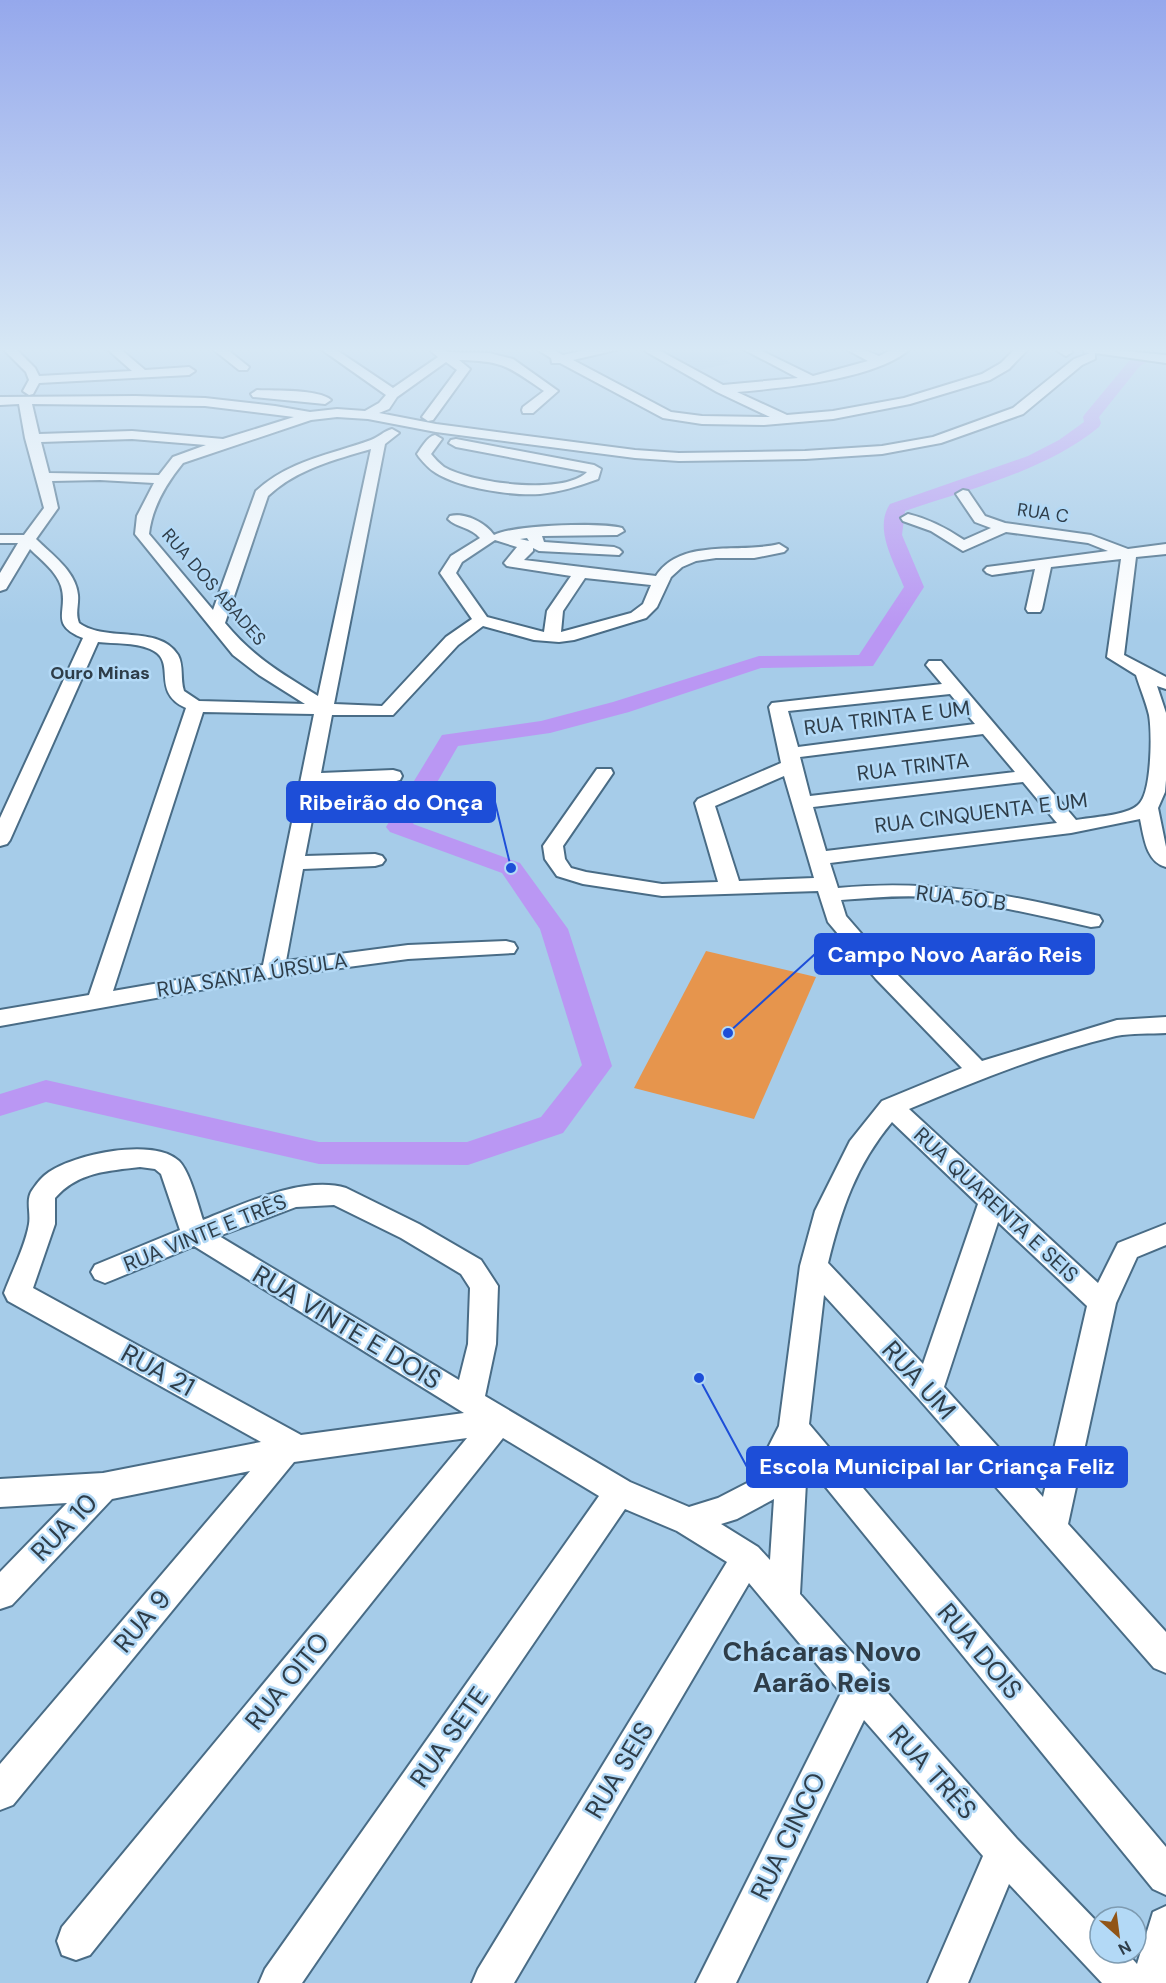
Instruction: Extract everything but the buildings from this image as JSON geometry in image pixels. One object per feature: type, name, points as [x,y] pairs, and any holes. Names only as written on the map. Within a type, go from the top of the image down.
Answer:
[{"type":"street","points":[[0,586],[28,539],[51,508],[32,440]]},
{"type":"street","points":[[194,440],[227,442]]},
{"type":"street","name":"RUA DOS ABADES","points":[[235,440],[178,460],[163,479],[144,516],[142,534],[239,651],[324,708]]},
{"type":"street","points":[[217,623],[261,494],[273,481],[291,472],[379,440]]},
{"type":"street","points":[[273,970],[324,708],[385,440]]},
{"type":"street","points":[[435,440],[424,454],[430,462],[441,471],[486,483],[530,490],[553,488],[593,476],[594,470],[438,440]]},
{"type":"street","points":[[532,440],[635,454],[679,457],[805,454],[893,448],[937,440]]},
{"type":"street","points":[[44,477],[100,476],[163,479]]},
{"type":"street","name":"RUA C","points":[[963,494],[980,519],[1004,527],[1091,539],[1129,555]]},
{"type":"street","points":[[908,518],[936,528],[963,546],[1004,527]]},
{"type":"street","points":[[455,519],[478,527],[494,538],[525,545],[525,551],[512,563],[659,581]]},
{"type":"street","points":[[617,531],[584,529],[532,532],[494,538],[456,558],[448,573],[481,620],[552,638],[628,620],[645,612],[659,581],[677,564],[713,552],[764,554],[779,549]]},
{"type":"street","points":[[532,532],[539,546],[614,552]]},
{"type":"street","points":[[0,539],[28,539],[63,576],[70,592],[68,618],[75,629],[92,636],[154,645],[167,652],[174,664],[173,688],[179,697],[196,706],[387,711],[452,641],[481,620]]},
{"type":"street","points":[[992,570],[1166,549]]},
{"type":"street","points":[[1129,555],[1115,657],[1166,684]]},
{"type":"street","points":[[1034,609],[1044,564]]},
{"type":"street","points":[[552,638],[555,611],[582,571]]},
{"type":"street","points":[[0,840],[92,636]]},
{"type":"street","points":[[935,665],[1071,827]]},
{"type":"street","points":[[1144,672],[1158,716],[1160,752],[1155,792],[1148,808],[1156,848],[1166,861]]},
{"type":"street","points":[[954,688],[778,707],[790,760],[836,916],[877,966],[978,1071]]},
{"type":"street","points":[[99,1000],[196,706]]},
{"type":"street","name":"RUA TRINTA E UM","points":[[730,887],[705,803],[790,760],[989,728]]},
{"type":"street","name":"RUA 50 B","points":[[604,773],[553,846],[555,859],[564,872],[583,879],[662,890],[730,887],[928,891],[1010,903],[1091,921]]},
{"type":"street","points":[[310,779],[393,776]]},
{"type":"street","name":"RUA TRINTA","points":[[802,803],[1029,776]]},
{"type":"street","name":"RUA CINQUENTA E UM","points":[[819,858],[1071,827],[1132,816],[1148,808]]},
{"type":"street","points":[[294,863],[375,860]]},
{"type":"street","name":"RUA SANTA ÚRSULA","points":[[0,1018],[273,970],[408,952],[506,948]]},
{"type":"street","points":[[783,1600],[794,1427],[814,1266],[828,1211],[862,1141],[891,1107],[978,1071],[1117,1028],[1166,1025]]},
{"type":"street","name":"RUA QUARENTA E SEIS","points":[[891,1107],[1102,1303]]},
{"type":"street","points":[[9,1298],[42,1224],[42,1196],[57,1179],[80,1167],[140,1158],[161,1160],[172,1168],[195,1234]]},
{"type":"street","name":"RUA VINTE E TRÊS","points":[[105,1272],[244,1214],[295,1197],[337,1195],[410,1231],[471,1267],[484,1286],[482,1344],[469,1401]]},
{"type":"street","points":[[929,1390],[992,1202]]},
{"type":"street","name":"RUA VINTE E DOIS","points":[[195,1234],[498,1421],[619,1492]]},
{"type":"street","points":[[1052,1528],[1102,1303],[1127,1250],[1166,1234]]},
{"type":"street","name":"RUA UM","points":[[814,1266],[929,1390],[1166,1657]]},
{"type":"street","name":"RUA 21","points":[[9,1298],[292,1449]]},
{"type":"street","points":[[0,1493],[104,1487],[292,1449],[498,1421]]},
{"type":"street","name":"RUA OITO","points":[[76,1941],[498,1421]]},
{"type":"street","points":[[688,1521],[726,1509],[762,1491],[794,1427]]},
{"type":"street","name":"RUA DOIS","points":[[794,1427],[1166,1876]]},
{"type":"street","name":"RUA 9","points":[[0,1792],[292,1449]]},
{"type":"street","name":"RUA 10","points":[[0,1594],[104,1487]]},
{"type":"street","name":"RUA TRÊS","points":[[619,1492],[688,1521],[747,1557],[860,1690],[1004,1852],[1088,1940]]},
{"type":"street","name":"RUA SETE","points":[[279,1983],[619,1492]]},
{"type":"street","name":"RUA SEIS","points":[[492,1983],[747,1557]]},
{"type":"street","name":"RUA CINCO","points":[[716,1983],[860,1690]]},
{"type":"street","points":[[948,1983],[1004,1852]]},
{"type":"street","points":[[1152,1983],[1166,1925]]},
{"type":"street","name":"RUA TRÊS","points":[[1112,1965],[1129,1983]]},
{"type":"shaded area","points":[[706,951],[816,977],[754,1119],[634,1088]]},
{"type":"waterway","points":[[0,1105],[46,1091],[319,1153],[468,1154],[552,1125],[597,1066],[554,929],[511,868],[399,827],[450,740],[542,728],[621,707],[759,662],[865,661],[914,587],[893,535],[896,508],[1019,466],[1071,440]]},
{"type":"place","name":"Ribeirão do Onça","points":[[511,868]]},
{"type":"place","name":"Campo Novo Aarão Reis","points":[[728,1033]]},
{"type":"place","name":"Escola Municipal lar Criança Feliz","points":[[699,1378]]},
{"type":"district","name":"Ouro Minas","points":[[100,673]]},
{"type":"district","name":"Chácaras Novo Aarão Reis","points":[[822,1668]]}]
